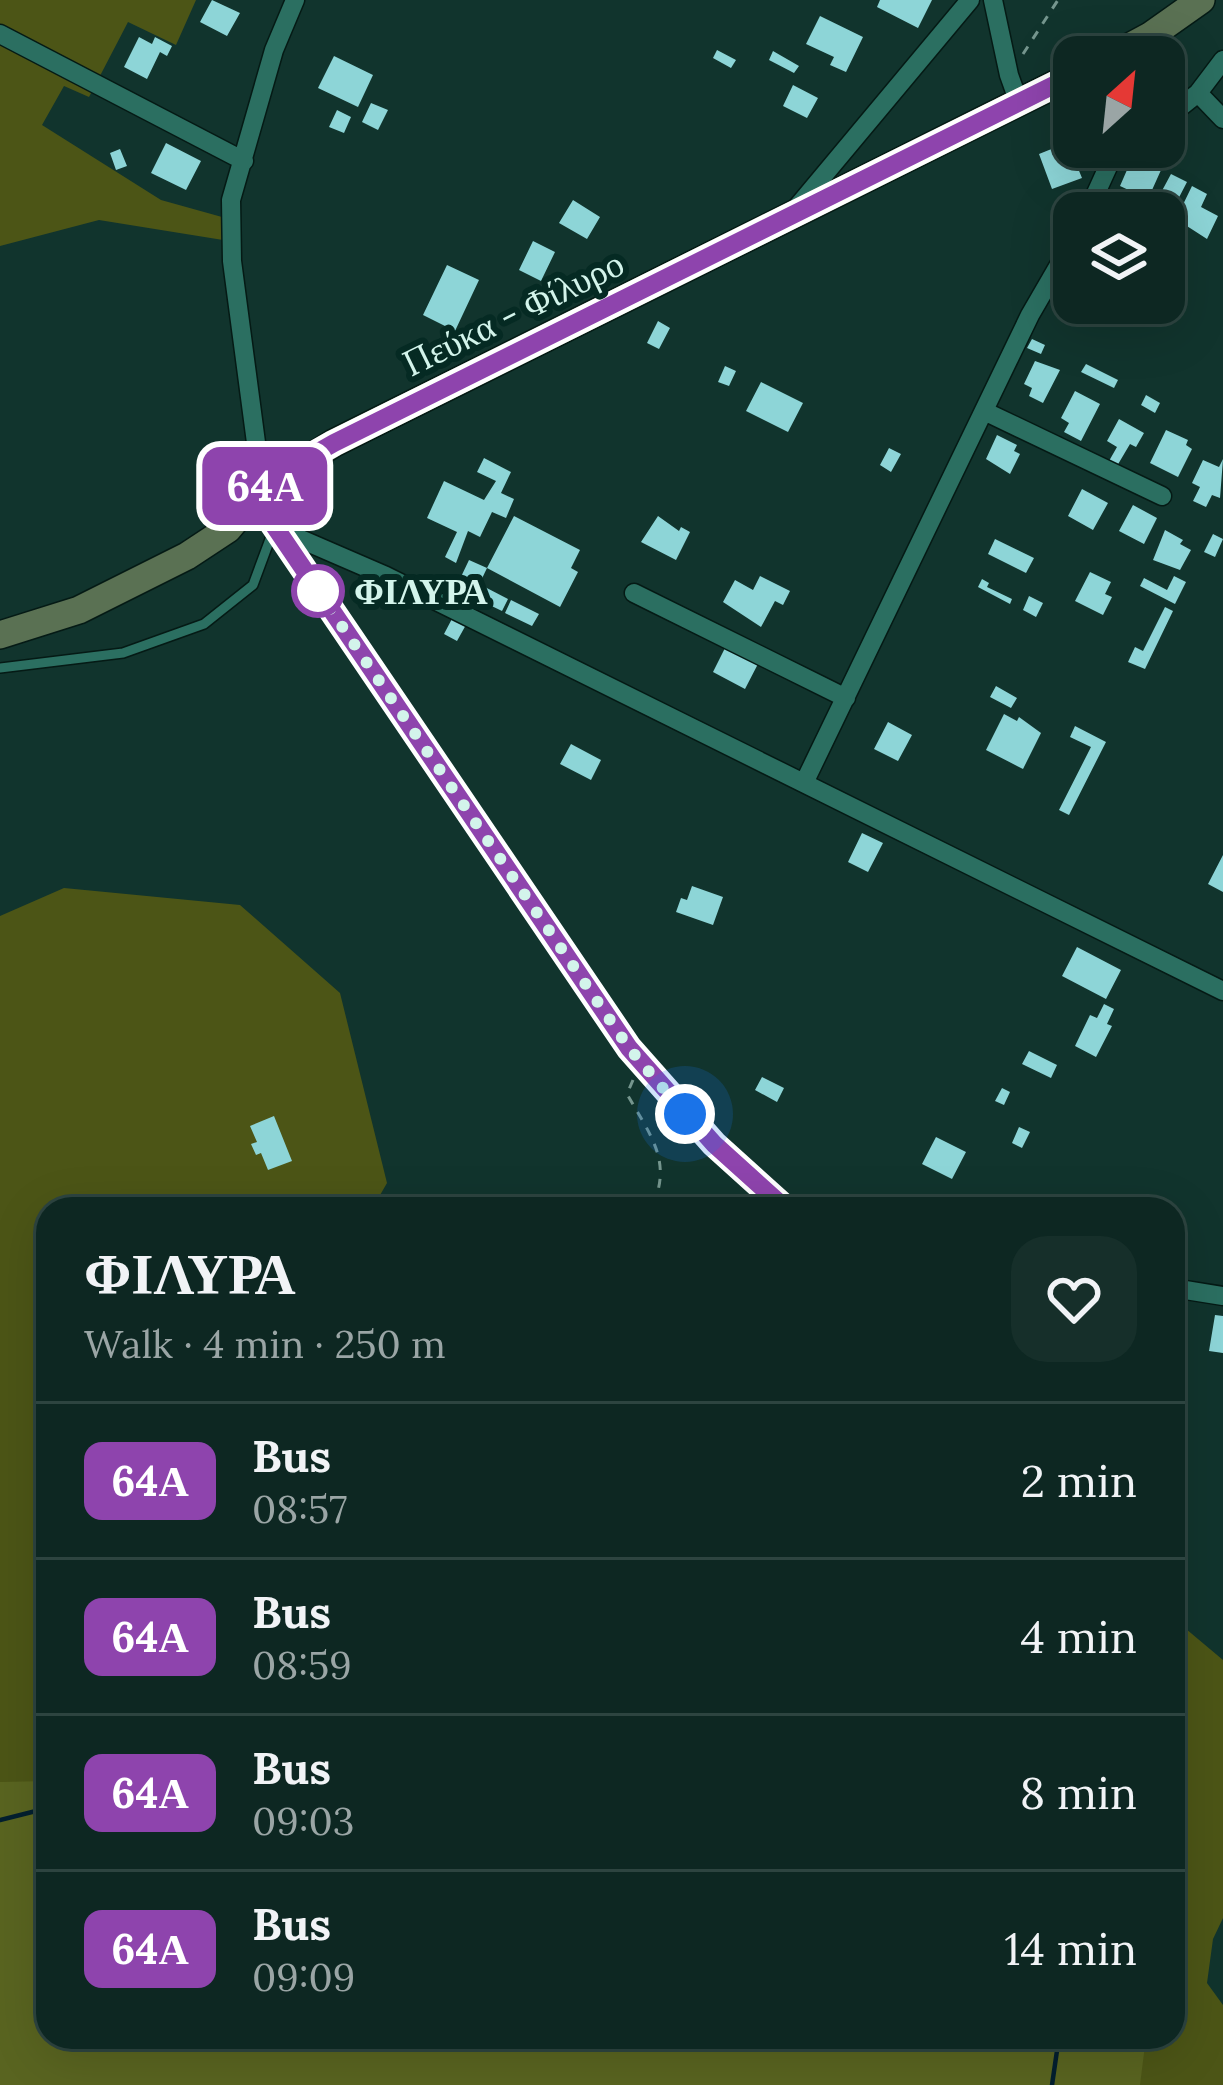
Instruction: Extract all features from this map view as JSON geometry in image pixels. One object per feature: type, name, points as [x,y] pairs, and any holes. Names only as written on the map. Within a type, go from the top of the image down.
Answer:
[{"type":"main road","points":[[1150,36],[1201,0]]},
{"type":"main road","name":"Πεύκα - Φίλυρο","points":[[0,635],[79,610],[188,556],[227,529],[258,492],[348,436],[1053,86]]},
{"type":"street","points":[[295,0],[274,50],[231,200],[232,261],[258,492],[274,528],[640,1062],[714,1144],[773,1197]]},
{"type":"street","points":[[993,0],[1019,103]]},
{"type":"street","points":[[788,219],[968,1]]},
{"type":"street","points":[[0,34],[244,161]]},
{"type":"street","points":[[1185,102],[1223,60]]},
{"type":"street","points":[[1198,92],[1223,118]]},
{"type":"street","points":[[805,781],[1053,275]]},
{"type":"street","points":[[986,412],[1162,496]]},
{"type":"street","points":[[274,528],[386,576],[1223,991]]},
{"type":"street","points":[[634,593],[846,698]]},
{"type":"street","points":[[1185,1290],[1223,1296]]},
{"type":"lane","points":[[0,668],[124,653],[204,624],[253,585],[274,528]]},
{"type":"path","points":[[1009,75],[1058,0]]},
{"type":"path","points":[[640,1062],[627,1094],[660,1153],[657,1197]]},
{"type":"green space","points":[[0,0],[196,0],[176,45],[128,22],[89,97],[64,86],[42,125],[161,200],[222,217],[223,240],[99,220],[0,246]]},
{"type":"green space","points":[[64,888],[240,905],[340,993],[387,1183],[379,1197],[36,1197],[36,2049],[1185,2049],[1185,1628],[1223,1660],[1223,1918],[1213,1939],[1207,1983],[1223,2005],[1223,2085],[0,2085],[0,916]]},
{"type":"green space","points":[[36,1781],[36,2049],[1144,2049],[1140,2085],[0,2085],[0,1782]]},
{"type":"building","points":[[212,0],[240,13],[227,36],[200,22]]},
{"type":"building","points":[[880,0],[932,0],[918,28],[877,7]]},
{"type":"building","points":[[820,16],[863,37],[846,72],[830,65],[834,57],[806,44]]},
{"type":"building","points":[[139,37],[152,44],[155,37],[172,46],[167,56],[160,52],[147,79],[124,67]]},
{"type":"building","points":[[717,50],[736,60],[731,68],[713,58]]},
{"type":"building","points":[[773,51],[799,66],[794,73],[769,60]]},
{"type":"building","points":[[334,56],[373,75],[358,107],[318,88]]},
{"type":"building","points":[[793,85],[818,98],[807,118],[783,106]]},
{"type":"building","points":[[371,103],[388,110],[378,130],[362,122]]},
{"type":"building","points":[[337,110],[351,117],[344,133],[329,127]]},
{"type":"building","points":[[166,143],[201,161],[186,190],[151,173]]},
{"type":"building","points":[[1053,148],[1053,168],[1078,168],[1082,178],[1052,189],[1039,154]]},
{"type":"building","points":[[120,149],[127,166],[116,170],[110,153]]},
{"type":"building","points":[[1128,168],[1162,168],[1151,192],[1120,186]]},
{"type":"building","points":[[1171,174],[1187,182],[1182,192],[1161,192]]},
{"type":"building","points":[[1192,186],[1207,194],[1201,207],[1218,216],[1207,239],[1185,225],[1185,200]]},
{"type":"building","points":[[573,200],[600,217],[587,239],[559,223]]},
{"type":"building","points":[[533,241],[555,252],[541,281],[519,270]]},
{"type":"building","points":[[447,265],[479,280],[455,331],[423,315]]},
{"type":"building","points":[[658,321],[670,328],[659,349],[647,343]]},
{"type":"building","points":[[1032,339],[1045,345],[1041,354],[1027,348]]},
{"type":"building","points":[[1035,361],[1060,370],[1043,403],[1029,396],[1032,388],[1024,384]]},
{"type":"building","points":[[1086,364],[1118,380],[1114,388],[1081,372]]},
{"type":"building","points":[[725,366],[736,371],[729,386],[718,382]]},
{"type":"building","points":[[761,382],[803,403],[788,432],[746,411]]},
{"type":"building","points":[[1075,391],[1100,404],[1081,441],[1064,432],[1069,423],[1061,418]]},
{"type":"building","points":[[1146,395],[1160,403],[1155,413],[1141,405]]},
{"type":"building","points":[[1119,419],[1144,433],[1136,447],[1130,444],[1117,466],[1109,461],[1117,447],[1107,441]]},
{"type":"building","points":[[1166,430],[1188,440],[1186,445],[1192,449],[1178,477],[1150,463]]},
{"type":"building","points":[[997,435],[1017,445],[1014,451],[1020,454],[1010,474],[986,459]]},
{"type":"building","points":[[889,448],[901,454],[891,472],[880,465]]},
{"type":"building","points":[[484,458],[511,472],[501,493],[514,499],[506,518],[492,512],[480,537],[468,531],[456,563],[445,557],[457,532],[427,518],[444,481],[484,500],[496,481],[477,472]]},
{"type":"building","points":[[1223,459],[1220,498],[1212,495],[1206,507],[1193,501],[1200,487],[1192,483],[1203,460],[1219,467]]},
{"type":"building","points":[[1082,489],[1108,503],[1093,530],[1068,516]]},
{"type":"building","points":[[1133,505],[1157,518],[1144,544],[1119,531]]},
{"type":"building","points":[[514,516],[580,550],[571,568],[578,572],[560,607],[487,568]]},
{"type":"building","points":[[658,516],[679,531],[681,527],[690,532],[676,560],[641,542]]},
{"type":"building","points":[[1165,530],[1191,550],[1180,570],[1153,560]]},
{"type":"building","points":[[1213,534],[1223,539],[1215,557],[1204,552]]},
{"type":"building","points":[[995,539],[1034,558],[1026,573],[988,554]]},
{"type":"building","points":[[469,560],[487,568],[477,589],[459,581]]},
{"type":"building","points":[[1090,572],[1111,582],[1105,594],[1112,597],[1103,615],[1075,601]]},
{"type":"building","points":[[760,576],[790,591],[783,605],[775,601],[761,627],[723,602],[735,580],[753,590]]},
{"type":"building","points":[[1174,576],[1186,582],[1175,604],[1140,586],[1144,578],[1167,590]]},
{"type":"building","points":[[982,579],[989,583],[987,587],[1012,599],[1010,604],[978,587]]},
{"type":"building","points":[[481,585],[508,599],[502,611],[475,598]]},
{"type":"building","points":[[1029,596],[1043,603],[1036,617],[1023,610]]},
{"type":"building","points":[[511,600],[539,614],[532,626],[505,613]]},
{"type":"building","points":[[1165,607],[1173,611],[1145,669],[1128,662],[1135,647],[1143,651]]},
{"type":"building","points":[[454,615],[467,623],[457,641],[444,634]]},
{"type":"building","points":[[727,644],[760,660],[745,689],[713,672]]},
{"type":"building","points":[[996,686],[1017,698],[1011,708],[990,697]]},
{"type":"building","points":[[1004,714],[1017,721],[1019,717],[1041,733],[1023,769],[986,750]]},
{"type":"building","points":[[888,722],[912,735],[898,761],[874,749]]},
{"type":"building","points":[[1075,726],[1106,742],[1069,815],[1059,810],[1091,747],[1070,737]]},
{"type":"building","points":[[571,744],[601,760],[591,780],[560,764]]},
{"type":"building","points":[[862,833],[883,843],[868,872],[848,862]]},
{"type":"building","points":[[1223,855],[1223,892],[1208,884]]},
{"type":"building","points":[[692,886],[723,897],[713,925],[676,912]]},
{"type":"building","points":[[1077,947],[1121,970],[1106,999],[1062,976]]},
{"type":"building","points":[[1104,1004],[1114,1009],[1107,1024],[1112,1026],[1096,1057],[1075,1046],[1090,1015],[1097,1018]]},
{"type":"building","points":[[1029,1051],[1057,1065],[1051,1078],[1022,1064]]},
{"type":"building","points":[[762,1077],[784,1088],[777,1102],[755,1090]]},
{"type":"building","points":[[1002,1088],[1010,1092],[1004,1105],[995,1101]]},
{"type":"building","points":[[274,1116],[292,1161],[268,1170],[251,1144],[257,1142],[250,1126]]},
{"type":"building","points":[[1019,1127],[1030,1132],[1022,1148],[1012,1143]]},
{"type":"building","points":[[936,1137],[966,1152],[952,1179],[922,1164]]},
{"type":"building","points":[[1215,1315],[1223,1316],[1223,1353],[1209,1351]]},
{"type":"waterway","points":[[0,1820],[36,1811]]},
{"type":"waterway","points":[[1052,2085],[1057,2049]]},
{"type":"bus line","name":"64Α","points":[[772,1197],[714,1144],[629,1048],[254,496],[334,443],[1053,86]]},
{"type":"place","name":"ΦΙΛΥΡΑ","points":[[318,591]]},
{"type":"route","points":[[318,591],[629,1048],[685,1114]]}]
